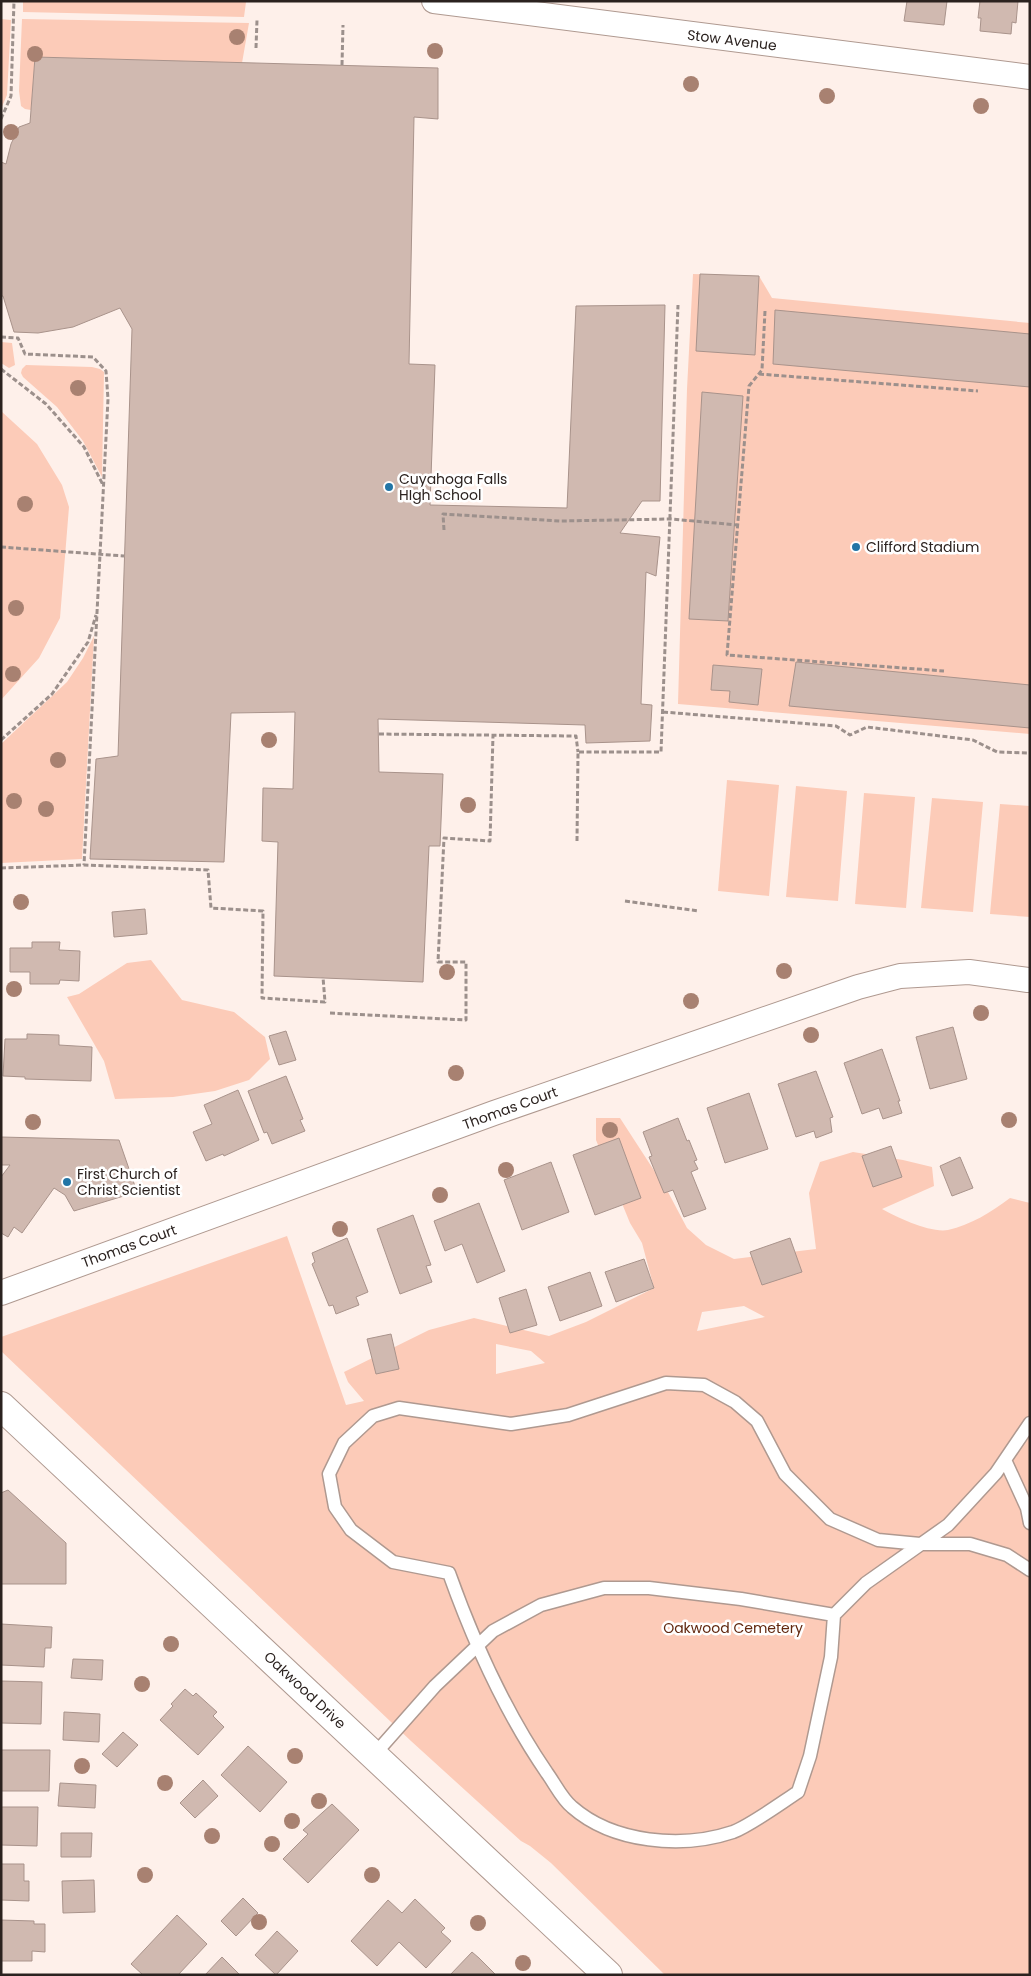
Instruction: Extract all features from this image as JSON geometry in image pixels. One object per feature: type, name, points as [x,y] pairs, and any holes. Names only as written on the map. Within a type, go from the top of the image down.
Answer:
[{"type":"street","name":"Stow Avenue","points":[[434,1],[1030,77]]},
{"type":"street","name":"Thomas Court","points":[[1,1293],[494,1113],[858,986],[900,976],[969,972],[1028,980]]},
{"type":"street","name":"Oakwood Drive","points":[[3,1412],[374,1755],[608,1975]]},
{"type":"lane","points":[[1030,1423],[996,1473],[948,1525],[920,1544],[866,1583],[834,1615],[831,1657],[810,1756],[798,1792],[735,1831],[698,1841],[641,1840],[595,1824],[570,1806],[530,1749],[499,1692],[464,1615],[449,1573],[392,1562],[351,1530],[335,1507],[329,1474],[344,1443],[373,1416],[399,1408],[511,1424],[568,1415],[666,1383],[704,1385],[735,1402],[757,1421],[785,1474],[830,1519],[878,1540],[920,1544],[970,1544],[1006,1555],[1030,1570]]},
{"type":"lane","points":[[1005,1460],[1027,1508],[1030,1523]]},
{"type":"lane","points":[[374,1755],[435,1686],[493,1631],[541,1605],[604,1588],[649,1588],[742,1599],[834,1615]]},
{"type":"path","points":[[1,119],[11,96],[14,1]]},
{"type":"path","points":[[256,48],[257,20]]},
{"type":"path","points":[[342,65],[343,25]]},
{"type":"path","points":[[578,752],[661,752],[678,305]]},
{"type":"path","points":[[765,311],[762,370],[749,386],[728,655],[944,671]]},
{"type":"path","points":[[1,337],[18,338],[24,354],[93,357],[106,371],[108,399],[84,865]]},
{"type":"path","points":[[1,369],[46,404],[84,448],[104,486]]},
{"type":"path","points":[[758,374],[978,391]]},
{"type":"path","points":[[444,530],[443,514],[560,521],[671,519],[738,525]]},
{"type":"path","points":[[1,547],[124,556]]},
{"type":"path","points":[[1,740],[52,694],[88,642],[97,610]]},
{"type":"path","points":[[663,712],[836,726],[850,735],[868,727],[973,740],[997,752],[1030,753]]},
{"type":"path","points":[[379,734],[576,736],[578,752],[577,841]]},
{"type":"path","points":[[330,1014],[466,1020],[466,962],[438,962],[444,838],[490,841],[493,735]]},
{"type":"path","points":[[1,868],[84,865],[208,870],[210,908],[263,911],[262,998],[326,1002],[323,978]]},
{"type":"path","points":[[625,901],[699,911]]},
{"type":"green space","points":[[23,1],[246,2],[244,17],[23,12]]},
{"type":"green space","points":[[1,19],[11,20],[7,95],[1,109]]},
{"type":"green space","points":[[22,19],[249,23],[242,63],[35,57],[31,110],[21,106],[19,91]]},
{"type":"green space","name":"Clifford Stadium","points":[[693,274],[759,276],[772,298],[1030,323],[1030,734],[678,704],[687,389]]},
{"type":"green space","points":[[1,342],[12,343],[15,365],[9,368],[1,363]]},
{"type":"green space","points":[[26,365],[92,367],[104,372],[102,477],[83,441],[57,407],[23,377],[22,369]]},
{"type":"green space","points":[[1,411],[37,444],[62,485],[69,507],[60,618],[39,658],[1,700]]},
{"type":"green space","points":[[94,636],[82,859],[1,863],[1,744],[67,682],[83,658]]},
{"type":"green space","points":[[727,780],[779,785],[769,896],[718,891]]},
{"type":"green space","points":[[796,786],[847,791],[838,901],[786,897]]},
{"type":"green space","points":[[864,793],[915,797],[906,908],[855,904]]},
{"type":"green space","points":[[932,798],[983,802],[973,912],[921,908]]},
{"type":"green space","points":[[1000,804],[1030,806],[1030,917],[990,914]]},
{"type":"green space","points":[[151,960],[182,1000],[234,1012],[265,1037],[270,1059],[249,1080],[215,1091],[173,1097],[115,1099],[104,1061],[67,997],[79,994],[127,963]]},
{"type":"green space","name":"Oakwood Cemetery","points":[[596,1118],[620,1118],[668,1192],[687,1228],[706,1245],[734,1259],[816,1249],[809,1193],[820,1162],[853,1152],[932,1167],[934,1186],[882,1209],[923,1227],[948,1230],[965,1225],[1010,1198],[1030,1203],[1030,1975],[665,1975],[551,1863],[521,1841],[411,1741],[1,1351],[1,1337],[287,1236],[346,1405],[364,1401],[348,1382],[344,1372],[429,1330],[474,1318],[549,1336],[586,1322],[654,1288],[642,1243],[630,1223],[596,1140]],"holes":[[[744,1306],[765,1317],[697,1331],[702,1312]],[[496,1344],[531,1351],[545,1363],[496,1374]]]},
{"type":"building","points":[[907,1],[947,1],[944,25],[904,21]]},
{"type":"building","points":[[980,1],[1018,1],[1016,23],[1012,22],[1011,34],[980,31],[981,18],[978,18]]},
{"type":"building","name":"Cuyahoga Falls HIgh School","points":[[35,57],[438,68],[438,119],[414,117],[409,364],[435,365],[430,505],[567,508],[576,306],[665,305],[660,501],[642,501],[620,533],[660,537],[656,576],[646,572],[641,704],[652,705],[650,741],[586,743],[585,725],[378,719],[379,772],[443,774],[440,846],[429,846],[423,982],[274,976],[278,842],[262,841],[263,788],[293,789],[295,712],[231,713],[224,862],[90,859],[96,759],[118,756],[132,329],[120,308],[73,327],[38,333],[14,332],[3,296],[1,296],[1,162],[6,164],[11,144],[19,127],[30,123]]},
{"type":"building","points":[[700,274],[759,276],[755,355],[696,351]]},
{"type":"building","points":[[775,310],[1030,334],[1030,387],[773,364]]},
{"type":"building","points":[[702,392],[743,396],[728,621],[689,619]]},
{"type":"building","points":[[796,662],[1030,685],[1030,728],[789,706]]},
{"type":"building","points":[[713,665],[762,669],[758,705],[729,702],[730,691],[711,690]]},
{"type":"building","points":[[145,909],[147,934],[114,937],[112,912]]},
{"type":"building","points":[[32,942],[60,942],[59,950],[80,951],[79,981],[60,980],[59,984],[30,984],[30,972],[10,972],[10,948],[32,948]]},
{"type":"building","points":[[953,1027],[967,1079],[930,1089],[916,1037]]},
{"type":"building","points":[[286,1031],[296,1060],[279,1065],[269,1036]]},
{"type":"building","points":[[27,1034],[59,1035],[59,1045],[92,1047],[91,1081],[25,1079],[25,1077],[3,1076],[5,1039],[27,1039]]},
{"type":"building","points":[[882,1049],[900,1101],[898,1101],[902,1113],[883,1119],[879,1108],[862,1114],[844,1063]]},
{"type":"building","points":[[816,1071],[833,1117],[830,1118],[832,1132],[816,1138],[814,1131],[796,1137],[778,1084]]},
{"type":"building","points":[[286,1076],[303,1119],[300,1120],[305,1131],[272,1144],[267,1132],[264,1133],[248,1091]]},
{"type":"building","points":[[238,1090],[259,1140],[224,1156],[223,1154],[206,1161],[193,1132],[212,1124],[204,1105]]},
{"type":"building","points":[[749,1093],[768,1149],[725,1163],[707,1108]]},
{"type":"building","points":[[678,1118],[697,1160],[694,1161],[698,1169],[691,1172],[706,1209],[684,1217],[673,1190],[664,1193],[649,1157],[652,1156],[643,1132]]},
{"type":"building","name":"First Church of Christ Scientist","points":[[1,1137],[119,1140],[137,1192],[74,1211],[65,1195],[54,1188],[22,1233],[14,1227],[8,1237],[1,1233],[1,1177],[10,1165],[1,1165]]},
{"type":"building","points":[[619,1138],[641,1198],[595,1215],[573,1155]]},
{"type":"building","points":[[891,1146],[902,1177],[873,1187],[862,1156]]},
{"type":"building","points":[[960,1157],[973,1188],[952,1196],[940,1166]]},
{"type":"building","points":[[551,1162],[569,1212],[522,1230],[504,1180]]},
{"type":"building","points":[[479,1203],[505,1271],[477,1283],[462,1244],[445,1251],[434,1221]]},
{"type":"building","points":[[413,1215],[431,1265],[426,1266],[432,1282],[400,1294],[377,1229]]},
{"type":"building","points":[[347,1238],[368,1292],[356,1297],[359,1305],[336,1314],[333,1305],[329,1306],[312,1264],[315,1262],[312,1253]]},
{"type":"building","points":[[790,1238],[802,1272],[762,1285],[750,1252]]},
{"type":"building","points":[[644,1259],[654,1288],[616,1302],[605,1272]]},
{"type":"building","points":[[590,1272],[602,1306],[560,1321],[548,1287]]},
{"type":"building","points":[[526,1289],[537,1325],[510,1333],[499,1298]]},
{"type":"building","points":[[391,1334],[399,1369],[376,1374],[367,1339]]},
{"type":"building","points":[[8,1490],[66,1543],[66,1584],[1,1584],[1,1493]]},
{"type":"building","points":[[1,1624],[52,1627],[51,1648],[45,1648],[44,1667],[1,1665]]},
{"type":"building","points":[[73,1659],[103,1660],[102,1680],[71,1678]]},
{"type":"building","points":[[1,1681],[42,1682],[41,1724],[1,1723]]},
{"type":"building","points":[[185,1689],[193,1696],[196,1693],[217,1712],[213,1716],[224,1727],[198,1755],[160,1720]]},
{"type":"building","points":[[64,1712],[100,1714],[99,1742],[63,1740]]},
{"type":"building","points":[[123,1732],[138,1745],[117,1767],[102,1754]]},
{"type":"building","points":[[248,1746],[287,1782],[260,1812],[221,1775]]},
{"type":"building","points":[[1,1750],[50,1750],[49,1791],[1,1791]]},
{"type":"building","points":[[203,1780],[218,1796],[195,1818],[180,1803]]},
{"type":"building","points":[[60,1783],[96,1785],[95,1808],[58,1806]]},
{"type":"building","points":[[332,1804],[359,1830],[308,1883],[283,1859],[308,1834],[303,1830]]},
{"type":"building","points":[[1,1807],[38,1807],[37,1846],[1,1845]]},
{"type":"building","points":[[61,1833],[92,1833],[91,1857],[61,1857]]},
{"type":"building","points":[[1,1864],[24,1864],[24,1881],[29,1881],[29,1901],[1,1900]]},
{"type":"building","points":[[94,1880],[95,1912],[63,1913],[62,1881]]},
{"type":"building","points":[[243,1898],[258,1913],[236,1936],[221,1921]]},
{"type":"building","points":[[415,1899],[445,1928],[441,1932],[451,1941],[426,1968],[399,1942],[377,1966],[351,1941],[388,1900],[402,1913]]},
{"type":"building","points":[[177,1915],[207,1944],[178,1975],[143,1975],[131,1964]]},
{"type":"building","points":[[1,1920],[34,1921],[34,1924],[45,1924],[45,1952],[32,1951],[32,1961],[1,1961]]},
{"type":"building","points":[[277,1931],[298,1951],[276,1975],[255,1955]]},
{"type":"building","points":[[472,1952],[479,1958],[496,1975],[450,1975]]},
{"type":"building","points":[[222,1957],[240,1975],[205,1975]]},
{"type":"place","name":"Cuyahoga Falls HIgh School","points":[[389,487]]},
{"type":"place","name":"Clifford Stadium","points":[[856,547]]},
{"type":"place","name":"First Church of Christ Scientist","points":[[67,1182]]}]
